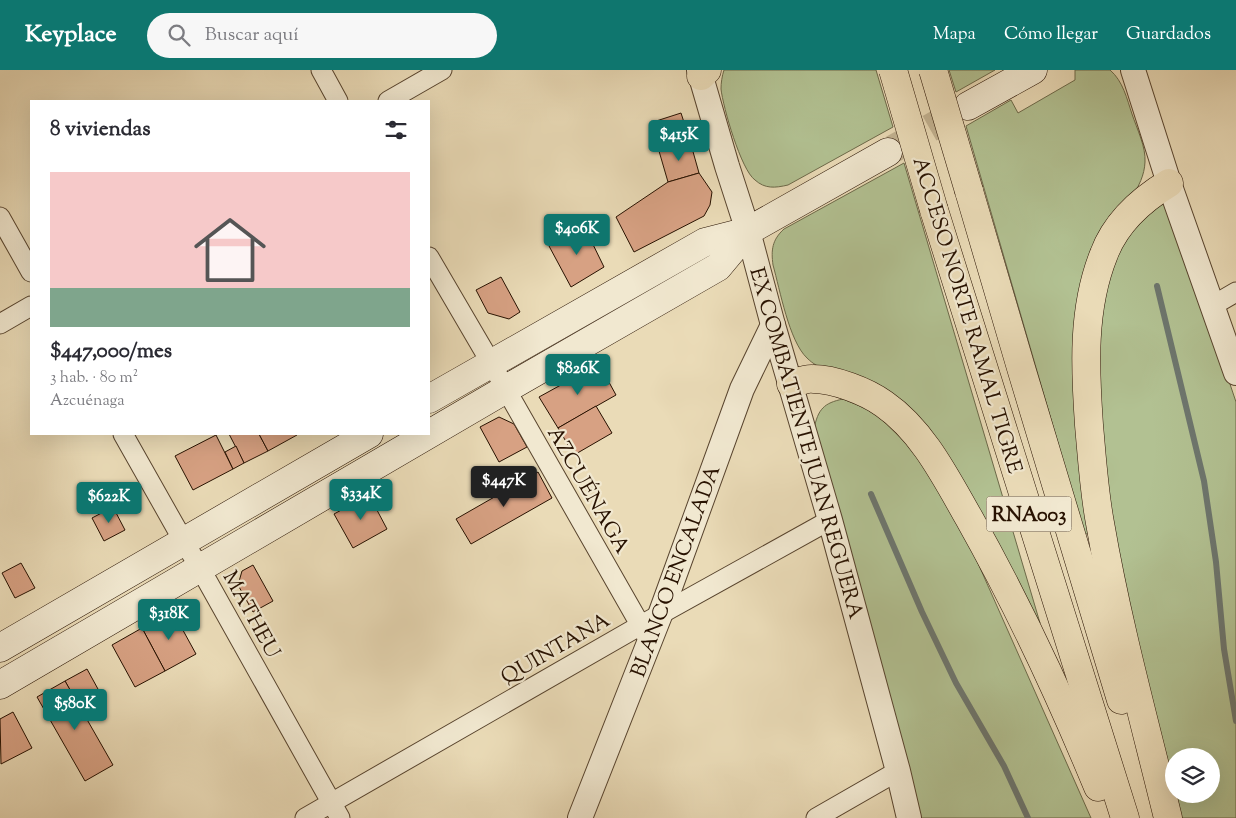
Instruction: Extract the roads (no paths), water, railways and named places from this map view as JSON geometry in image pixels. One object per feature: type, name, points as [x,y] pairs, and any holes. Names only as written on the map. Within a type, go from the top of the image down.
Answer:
[{"type":"highway","name":"ACCESO NORTE RAMAL TIGRE","points":[[893,70],[934,210],[1124,818]]},
{"type":"highway","name":"ACCESO NORTE RAMAL TIGRE","points":[[933,70],[1021,368],[1159,818]]},
{"type":"highway","points":[[1168,818],[1120,621],[1099,521],[1087,398],[1086,349],[1089,311],[1096,276],[1104,252],[1130,212],[1169,183]]},
{"type":"highway","points":[[791,384],[811,378],[830,381],[858,390],[883,403],[925,445],[975,528],[1021,614],[1052,677],[1111,818]]},
{"type":"main road","points":[[968,106],[1033,70]]},
{"type":"main road","points":[[430,398],[705,242],[748,231],[888,152]]},
{"type":"main road","points":[[430,433],[718,267],[748,231]]},
{"type":"main road","points":[[0,648],[367,435]]},
{"type":"main road","points":[[0,685],[427,435]]},
{"type":"street","points":[[321,70],[337,100]]},
{"type":"street","points":[[390,100],[442,70]]},
{"type":"street","points":[[1133,70],[1169,183],[1236,373]]},
{"type":"street","name":"EX COMBATIENTE JUAN REGUERA","points":[[703,72],[727,166],[748,231],[773,325],[830,520],[909,818]]},
{"type":"street","points":[[0,217],[30,270]]},
{"type":"street","name":"AZCUÉNAGA","points":[[430,259],[506,389],[650,627]]},
{"type":"street","points":[[1212,306],[1236,292]]},
{"type":"street","points":[[0,324],[30,307]]},
{"type":"street","name":"BLANCO ENCALADA","points":[[580,818],[650,627],[742,389],[773,325]]},
{"type":"street","name":"MATHEU","points":[[124,435],[336,810]]},
{"type":"street","name":"QUINTANA","points":[[304,818],[336,810],[830,520]]},
{"type":"street","points":[[816,818],[898,771]]},
{"type":"waterway","points":[[1157,286],[1204,481],[1216,562],[1224,649],[1236,721]]},
{"type":"waterway","points":[[871,494],[922,612],[956,683],[1004,766],[1028,818]]},
{"type":"tunnel","points":[[893,149],[967,107]]}]
